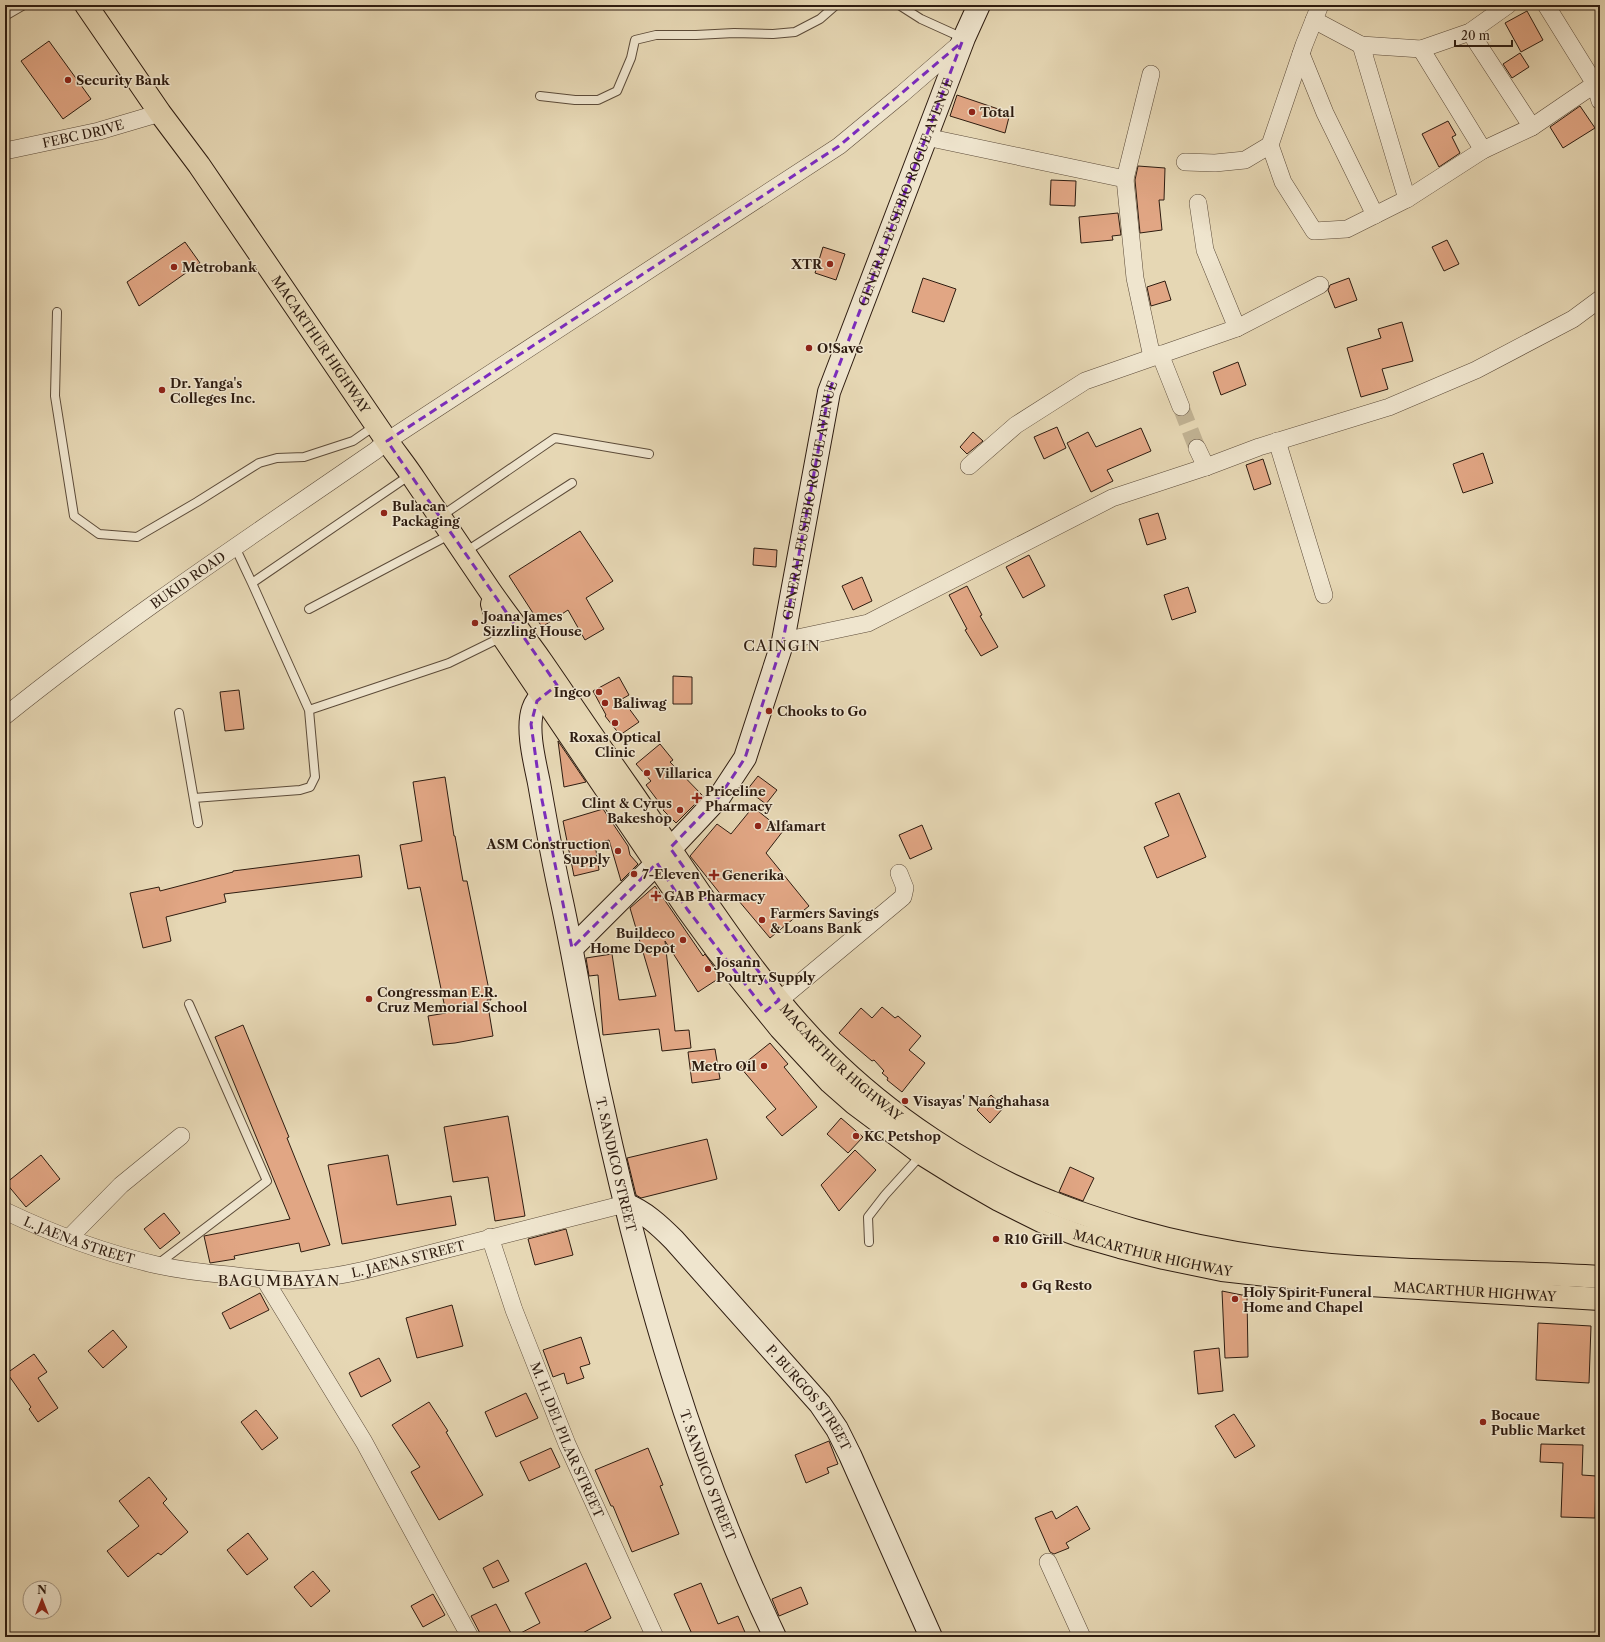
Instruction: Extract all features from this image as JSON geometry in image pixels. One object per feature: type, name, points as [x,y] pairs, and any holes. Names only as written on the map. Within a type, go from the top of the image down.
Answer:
[{"type":"highway","name":"MACARTHUR HIGHWAY","points":[[86,5],[160,114],[199,165],[379,439],[412,474],[445,526],[465,552],[550,690],[664,856],[738,947],[772,1006],[806,1057],[830,1082],[855,1104],[928,1147],[999,1200],[1043,1222],[1092,1239],[1164,1258],[1222,1270],[1336,1283],[1600,1299]]},
{"type":"highway","name":"MACARTHUR HIGHWAY","points":[[486,586],[503,637],[550,690]]},
{"type":"highway","name":"MACARTHUR HIGHWAY","points":[[928,1147],[975,1166],[1010,1184],[1051,1202],[1134,1230],[1218,1250],[1303,1261],[1381,1268],[1600,1277]]},
{"type":"main road","name":"GENERAL EUSEBIO ROGUE AVENUE","points":[[572,948],[664,856],[720,796],[745,758],[783,641],[829,392],[963,40],[979,5]]},
{"type":"main road","name":"T. SANDICO STREET","points":[[550,690],[537,701],[532,710],[531,724],[533,745],[551,849],[601,1098],[625,1204],[667,1361],[724,1523],[775,1637]]},
{"type":"main road","name":"P. BURGOS STREET","points":[[625,1204],[638,1209],[648,1216],[674,1240],[820,1404],[837,1429],[850,1455],[931,1637]]},
{"type":"street","points":[[1508,5],[1470,32],[1421,49],[1361,45],[1317,13],[1301,54],[1270,145],[1283,182],[1314,231],[1347,229],[1407,199],[1483,150],[1532,127],[1595,84]]},
{"type":"street","points":[[1546,5],[1595,84],[1600,101]]},
{"type":"street","points":[[1470,32],[1532,127]]},
{"type":"street","name":"BUKID ROAD","points":[[5,716],[112,633],[234,547],[379,439],[839,146],[902,94],[963,40]]},
{"type":"street","points":[[1361,45],[1407,199]]},
{"type":"street","points":[[1421,49],[1483,150]]},
{"type":"street","points":[[1301,54],[1325,113],[1375,215]]},
{"type":"street","points":[[1151,74],[1125,179],[1135,278],[1156,355],[1181,407]]},
{"type":"street","name":"FEBC DRIVE","points":[[5,151],[99,131],[160,114]]},
{"type":"street","points":[[926,137],[1125,179]]},
{"type":"street","points":[[1185,162],[1215,163],[1245,160],[1270,145]]},
{"type":"street","points":[[1198,203],[1205,250],[1237,328]]},
{"type":"street","points":[[969,466],[1016,425],[1085,381],[1237,328],[1320,285]]},
{"type":"street","points":[[783,641],[868,623],[1112,498],[1206,467],[1277,441],[1389,407],[1476,370],[1573,319],[1600,300]]},
{"type":"street","points":[[1277,441],[1324,595]]},
{"type":"street","points":[[1197,448],[1206,467]]},
{"type":"street","points":[[772,1006],[903,897],[905,888],[899,873]]},
{"type":"street","points":[[69,1238],[121,1185],[181,1136]]},
{"type":"street","name":"L. JAENA STREET","points":[[5,1211],[31,1224],[69,1238],[157,1265],[265,1280],[298,1280],[329,1278],[408,1260],[625,1204]]},
{"type":"street","name":"M. H. DEL PILAR STREET","points":[[490,1238],[514,1310],[555,1416],[655,1637]]},
{"type":"street","points":[[265,1280],[364,1442],[470,1637]]},
{"type":"street","points":[[1048,1562],[1082,1637]]},
{"type":"lane","points":[[5,16],[24,5]]},
{"type":"lane","points":[[540,96],[575,100],[598,100],[617,91],[636,40],[656,35],[734,33],[773,34],[795,32],[820,20],[836,5]]},
{"type":"lane","points":[[899,5],[921,19],[963,40]]},
{"type":"lane","points":[[57,312],[55,396],[74,516],[99,534],[137,537],[259,463],[277,458],[304,457],[353,441],[379,439]]},
{"type":"lane","points":[[309,609],[445,526],[554,438],[649,454]]},
{"type":"lane","points":[[252,583],[412,474]]},
{"type":"lane","points":[[465,552],[572,483]]},
{"type":"lane","points":[[194,798],[300,790],[310,787],[315,777],[309,710],[252,583],[234,547]]},
{"type":"lane","points":[[309,710],[449,663],[503,637]]},
{"type":"lane","points":[[179,713],[198,823]]},
{"type":"lane","points":[[157,1265],[267,1181],[189,1004]]},
{"type":"lane","points":[[869,1242],[868,1217],[885,1195],[928,1147]]},
{"type":"highlighted area","points":[[962,42],[829,392],[783,641],[745,758],[720,796],[670,848],[779,1000],[766,1011],[687,909],[657,863],[572,948],[541,795],[531,724],[537,701],[557,685],[387,441],[839,146]]},
{"type":"building","points":[[1527,11],[1543,40],[1521,52],[1505,23]]},
{"type":"building","points":[[49,41],[91,99],[63,119],[21,61]]},
{"type":"building","points":[[1520,53],[1529,67],[1512,78],[1503,64]]},
{"type":"building","name":"Total","points":[[957,95],[1010,113],[1005,133],[950,116]]},
{"type":"building","points":[[1580,106],[1595,128],[1563,148],[1550,127]]},
{"type":"building","points":[[1448,121],[1456,135],[1452,137],[1460,153],[1439,167],[1422,134]]},
{"type":"building","points":[[1138,166],[1165,168],[1164,200],[1159,200],[1162,230],[1140,233],[1135,180]]},
{"type":"building","points":[[1051,180],[1076,181],[1075,206],[1050,205]]},
{"type":"building","points":[[1118,213],[1121,235],[1112,236],[1113,240],[1081,243],[1079,217]]},
{"type":"building","points":[[1447,240],[1459,264],[1444,271],[1432,247]]},
{"type":"building","points":[[185,242],[200,263],[139,306],[127,282]]},
{"type":"building","name":"XTR","points":[[823,247],[845,254],[836,280],[815,273]]},
{"type":"building","points":[[923,278],[956,289],[944,322],[912,312]]},
{"type":"building","points":[[1349,278],[1357,300],[1335,308],[1328,290],[1330,285]]},
{"type":"building","points":[[1165,281],[1171,300],[1151,306],[1147,287]]},
{"type":"building","points":[[1402,322],[1413,361],[1382,369],[1388,389],[1361,397],[1347,348],[1381,338],[1378,329]]},
{"type":"building","points":[[1238,362],[1246,385],[1221,395],[1213,372]]},
{"type":"building","points":[[1057,427],[1066,448],[1044,459],[1034,437]]},
{"type":"building","points":[[1141,428],[1151,451],[1107,470],[1113,481],[1091,492],[1067,443],[1088,432],[1096,447]]},
{"type":"building","points":[[973,432],[983,441],[967,454],[960,447]]},
{"type":"building","points":[[1483,453],[1493,483],[1463,493],[1453,464]]},
{"type":"building","points":[[1263,459],[1271,484],[1254,490],[1246,465]]},
{"type":"building","points":[[1158,513],[1166,539],[1147,545],[1139,519]]},
{"type":"building","points":[[580,531],[613,581],[586,598],[604,629],[585,640],[568,610],[542,627],[509,576]]},
{"type":"building","points":[[754,548],[777,550],[776,567],[753,565]]},
{"type":"building","points":[[1029,555],[1045,586],[1023,598],[1006,567]]},
{"type":"building","points":[[862,577],[872,601],[853,610],[842,586]]},
{"type":"building","points":[[967,586],[982,615],[980,616],[998,647],[981,656],[965,630],[967,629],[949,595]]},
{"type":"building","points":[[1188,587],[1196,612],[1172,620],[1164,595]]},
{"type":"building","points":[[673,676],[692,677],[692,704],[673,704]]},
{"type":"building","points":[[619,677],[629,695],[622,699],[639,722],[620,735],[605,716],[606,715],[593,691]]},
{"type":"building","points":[[239,690],[244,729],[225,731],[220,692]]},
{"type":"building","points":[[558,741],[586,782],[564,787]]},
{"type":"building","points":[[660,744],[673,760],[670,762],[703,796],[676,823],[663,810],[664,809],[646,785],[651,781],[636,764]]},
{"type":"building","points":[[758,776],[777,790],[766,804],[747,790]]},
{"type":"building","points":[[445,777],[463,881],[467,881],[491,1000],[487,1000],[493,1036],[455,1043],[433,1045],[428,1016],[446,1013],[420,887],[408,889],[400,845],[422,841],[413,782]]},
{"type":"building","points":[[1179,793],[1206,857],[1157,878],[1144,847],[1169,836],[1155,803]]},
{"type":"building","points":[[753,807],[783,831],[766,853],[809,906],[770,938],[733,894],[726,901],[690,856],[717,824],[731,834]]},
{"type":"building","points":[[603,809],[628,846],[630,855],[638,864],[621,881],[609,840],[595,844],[599,870],[574,876],[563,821]]},
{"type":"building","points":[[922,825],[932,849],[910,859],[899,835]]},
{"type":"building","points":[[359,855],[362,877],[224,894],[226,902],[166,917],[171,941],[143,948],[130,893],[159,887],[160,891],[233,871]]},
{"type":"building","points":[[655,886],[703,956],[705,954],[721,977],[698,992],[665,941],[675,1031],[689,1030],[691,1048],[662,1051],[659,1029],[603,1035],[598,975],[589,976],[586,958],[612,954],[619,1000],[656,996],[630,908]]},
{"type":"building","points":[[882,1007],[895,1018],[898,1016],[921,1036],[909,1050],[925,1063],[902,1092],[887,1080],[888,1078],[882,1073],[884,1071],[874,1060],[872,1061],[839,1033],[861,1008],[872,1018]]},
{"type":"building","points":[[243,1025],[289,1137],[287,1138],[330,1245],[301,1252],[299,1243],[234,1256],[235,1259],[210,1263],[204,1236],[290,1219],[215,1037]]},
{"type":"building","points":[[770,1043],[788,1064],[784,1067],[817,1107],[782,1136],[766,1117],[776,1109],[740,1067]]},
{"type":"building","points":[[715,1049],[720,1079],[692,1083],[688,1052]]},
{"type":"building","points":[[991,1095],[1004,1107],[990,1123],[977,1110]]},
{"type":"building","points":[[508,1116],[525,1216],[495,1221],[488,1177],[453,1182],[444,1127]]},
{"type":"building","points":[[841,1118],[863,1137],[848,1153],[827,1134]]},
{"type":"building","points":[[707,1139],[717,1179],[641,1198],[636,1195],[627,1158]]},
{"type":"building","points":[[855,1150],[876,1170],[839,1211],[821,1185]]},
{"type":"building","points":[[41,1155],[60,1179],[26,1207],[6,1183]]},
{"type":"building","points":[[388,1155],[397,1205],[451,1196],[456,1225],[342,1244],[328,1165]]},
{"type":"building","points":[[1070,1167],[1094,1178],[1083,1201],[1059,1192]]},
{"type":"building","points":[[164,1213],[180,1233],[160,1249],[144,1229]]},
{"type":"building","points":[[566,1229],[573,1255],[535,1265],[528,1239]]},
{"type":"building","points":[[1222,1291],[1247,1296],[1248,1357],[1225,1358]]},
{"type":"building","points":[[260,1293],[269,1310],[230,1329],[222,1313]]},
{"type":"building","points":[[452,1305],[463,1346],[417,1358],[406,1318]]},
{"type":"building","points":[[1538,1323],[1591,1326],[1589,1383],[1536,1380]]},
{"type":"building","points":[[113,1330],[127,1347],[103,1368],[88,1351]]},
{"type":"building","points":[[581,1337],[590,1364],[580,1367],[584,1378],[567,1384],[564,1373],[553,1377],[543,1350]]},
{"type":"building","points":[[1219,1348],[1223,1391],[1198,1394],[1194,1351]]},
{"type":"building","points":[[34,1354],[47,1372],[38,1378],[58,1408],[38,1422],[29,1409],[31,1407],[7,1373]]},
{"type":"building","points":[[379,1358],[391,1381],[361,1397],[349,1373]]},
{"type":"building","points":[[526,1393],[538,1418],[496,1437],[485,1412]]},
{"type":"building","points":[[429,1402],[448,1431],[446,1432],[483,1495],[439,1520],[411,1472],[420,1467],[392,1425]]},
{"type":"building","points":[[256,1410],[278,1438],[262,1450],[241,1422]]},
{"type":"building","points":[[1234,1414],[1255,1446],[1235,1458],[1215,1426]]},
{"type":"building","points":[[829,1441],[838,1464],[827,1468],[829,1473],[806,1483],[795,1455]]},
{"type":"building","points":[[1541,1444],[1583,1445],[1582,1475],[1596,1476],[1595,1518],[1561,1517],[1563,1463],[1540,1462]]},
{"type":"building","points":[[551,1448],[560,1467],[529,1481],[520,1462]]},
{"type":"building","points":[[648,1448],[663,1485],[660,1486],[679,1534],[632,1552],[613,1506],[611,1506],[595,1470]]},
{"type":"building","points":[[149,1477],[167,1499],[163,1503],[188,1532],[161,1555],[158,1553],[128,1577],[107,1551],[139,1526],[119,1501]]},
{"type":"building","points":[[1077,1506],[1090,1529],[1066,1543],[1069,1548],[1054,1554],[1050,1552],[1035,1518],[1052,1511],[1056,1519]]},
{"type":"building","points":[[248,1533],[268,1559],[247,1575],[227,1550]]},
{"type":"building","points":[[498,1560],[509,1581],[493,1588],[483,1568]]},
{"type":"building","points":[[586,1563],[611,1618],[575,1637],[513,1637],[540,1623],[525,1593]]},
{"type":"building","points":[[313,1571],[330,1591],[311,1607],[294,1587]]},
{"type":"building","points":[[701,1583],[718,1624],[738,1616],[747,1637],[687,1637],[692,1634],[674,1594]]},
{"type":"building","points":[[801,1587],[808,1604],[779,1616],[772,1599]]},
{"type":"building","points":[[433,1594],[445,1615],[423,1627],[411,1606]]},
{"type":"building","points":[[496,1604],[513,1637],[482,1637],[471,1616]]},
{"type":"tunnel","points":[[1181,407],[1197,448]]},
{"type":"place","name":"Security Bank","points":[[68,80]]},
{"type":"place","name":"Total","points":[[972,112]]},
{"type":"place","name":"XTR","points":[[830,264]]},
{"type":"place","name":"Metrobank","points":[[174,267]]},
{"type":"place","name":"O!Save","points":[[809,348]]},
{"type":"place","name":"Dr. Yanga's Colleges Inc.","points":[[162,390]]},
{"type":"place","name":"Bulacan Packaging","points":[[384,513]]},
{"type":"place","name":"Joana James Sizzling House","points":[[475,623]]},
{"type":"place","name":"Ingco","points":[[599,692]]},
{"type":"place","name":"Baliwag","points":[[605,703]]},
{"type":"place","name":"Chooks to Go","points":[[769,711]]},
{"type":"place","name":"Roxas Optical Clinic","points":[[615,723]]},
{"type":"place","name":"Villarica","points":[[647,773]]},
{"type":"place","name":"Priceline Pharmacy","points":[[697,798]]},
{"type":"place","name":"Clint & Cyrus Bakeshop","points":[[680,810]]},
{"type":"place","name":"Alfamart","points":[[758,826]]},
{"type":"place","name":"ASM Construction Supply","points":[[618,851]]},
{"type":"place","name":"7-Eleven","points":[[634,874]]},
{"type":"place","name":"Generika","points":[[714,875]]},
{"type":"place","name":"GAB Pharmacy","points":[[656,896]]},
{"type":"place","name":"Farmers Savings & Loans Bank","points":[[762,920]]},
{"type":"place","name":"Buildeco Home Depot","points":[[683,940]]},
{"type":"place","name":"Josann Poultry Supply","points":[[708,969]]},
{"type":"place","name":"Congressman E.R. Cruz Memorial School","points":[[369,999]]},
{"type":"place","name":"Metro Oil","points":[[764,1066]]},
{"type":"place","name":"Visayas' Nanghahasa","points":[[905,1101]]},
{"type":"place","name":"KC Petshop","points":[[856,1136]]},
{"type":"place","name":"R10 Grill","points":[[996,1239]]},
{"type":"place","name":"Gq Resto","points":[[1024,1285]]},
{"type":"place","name":"Holy Spirit Funeral Home and Chapel","points":[[1235,1299]]},
{"type":"place","name":"Bocaue Public Market","points":[[1483,1422]]},
{"type":"district","name":"CAINGIN","points":[[782,646]]},
{"type":"district","name":"BAGUMBAYAN","points":[[279,1281]]}]
